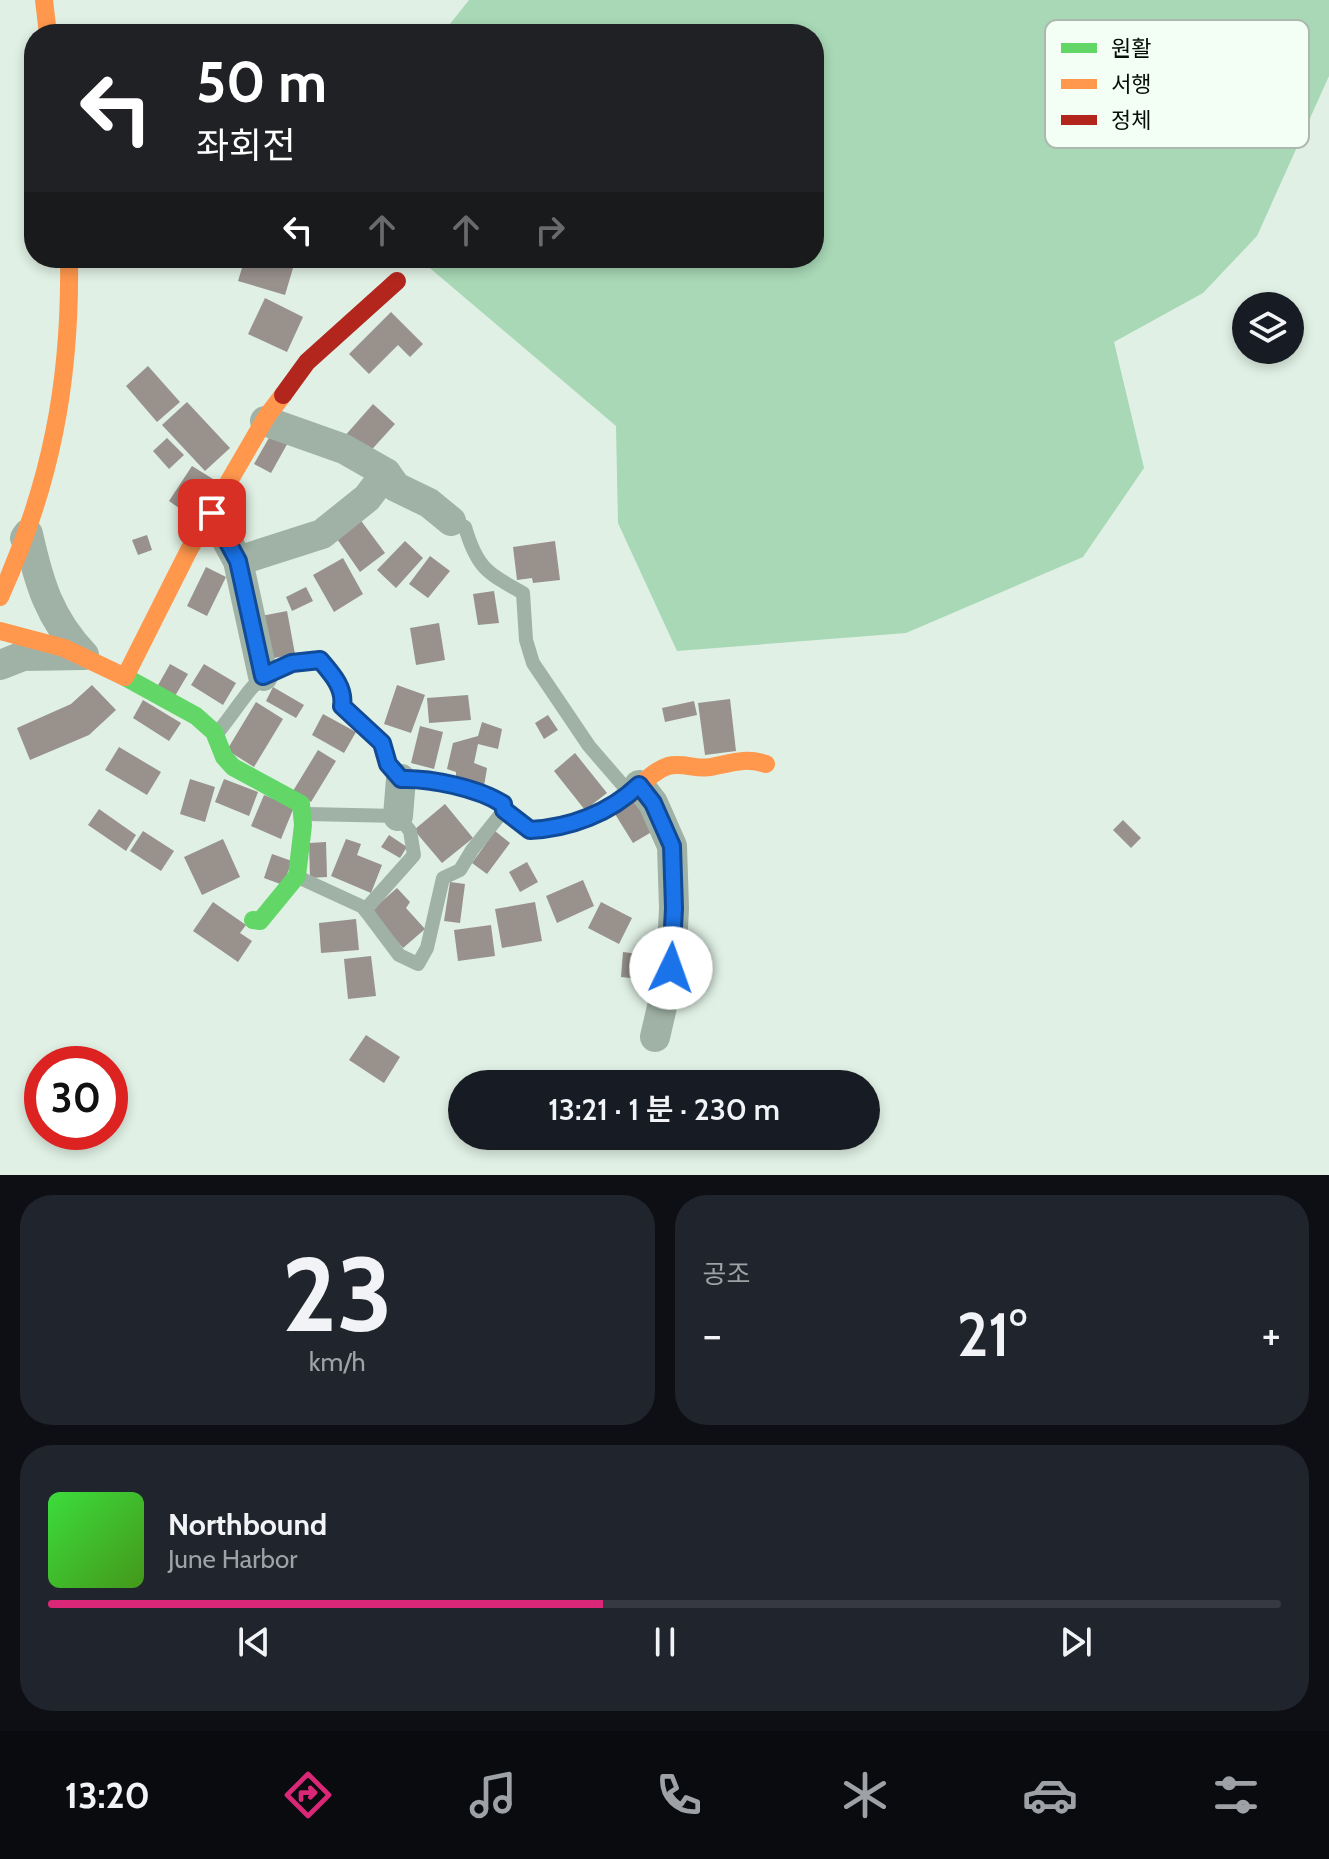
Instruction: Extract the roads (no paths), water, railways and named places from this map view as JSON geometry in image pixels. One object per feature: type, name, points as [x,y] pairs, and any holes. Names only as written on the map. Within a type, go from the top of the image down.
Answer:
[{"type":"street","points":[[44,0],[47,24]]},
{"type":"street","points":[[0,597],[28,534],[61,408],[71,323],[69,268]]},
{"type":"street","points":[[125,677],[189,550],[265,421],[307,362],[397,281]]},
{"type":"street","points":[[265,421],[344,449],[386,473],[396,487],[429,503],[451,521]]},
{"type":"street","points":[[238,561],[322,534],[367,498],[386,473]]},
{"type":"street","points":[[212,513],[238,561],[263,676]]},
{"type":"street","points":[[0,564],[28,534]]},
{"type":"street","points":[[28,534],[49,609],[64,634],[84,655]]},
{"type":"street","points":[[0,631],[28,635],[84,655],[181,707],[216,734],[226,760],[243,773],[301,804],[297,876],[260,921],[253,920]]},
{"type":"street","points":[[0,665],[23,656],[84,655]]},
{"type":"street","points":[[504,810],[530,830],[558,829],[592,816],[672,764],[709,768],[724,762],[753,759],[766,764]]},
{"type":"street","points":[[398,816],[401,779]]},
{"type":"street","points":[[634,789],[653,803],[672,846],[674,908],[671,968],[655,1037]]},
{"type":"lane","points":[[451,521],[465,527],[480,564],[523,593],[526,640],[533,663],[589,746],[634,789]]},
{"type":"lane","points":[[216,734],[257,679],[292,663],[320,660],[344,695],[342,706],[382,743],[388,764],[401,779],[418,778],[489,795],[503,804],[504,810],[460,870],[443,878],[427,948],[418,964],[399,955],[365,910],[297,876]]},
{"type":"lane","points":[[302,813],[398,816],[410,831],[414,855],[365,910]]}]
